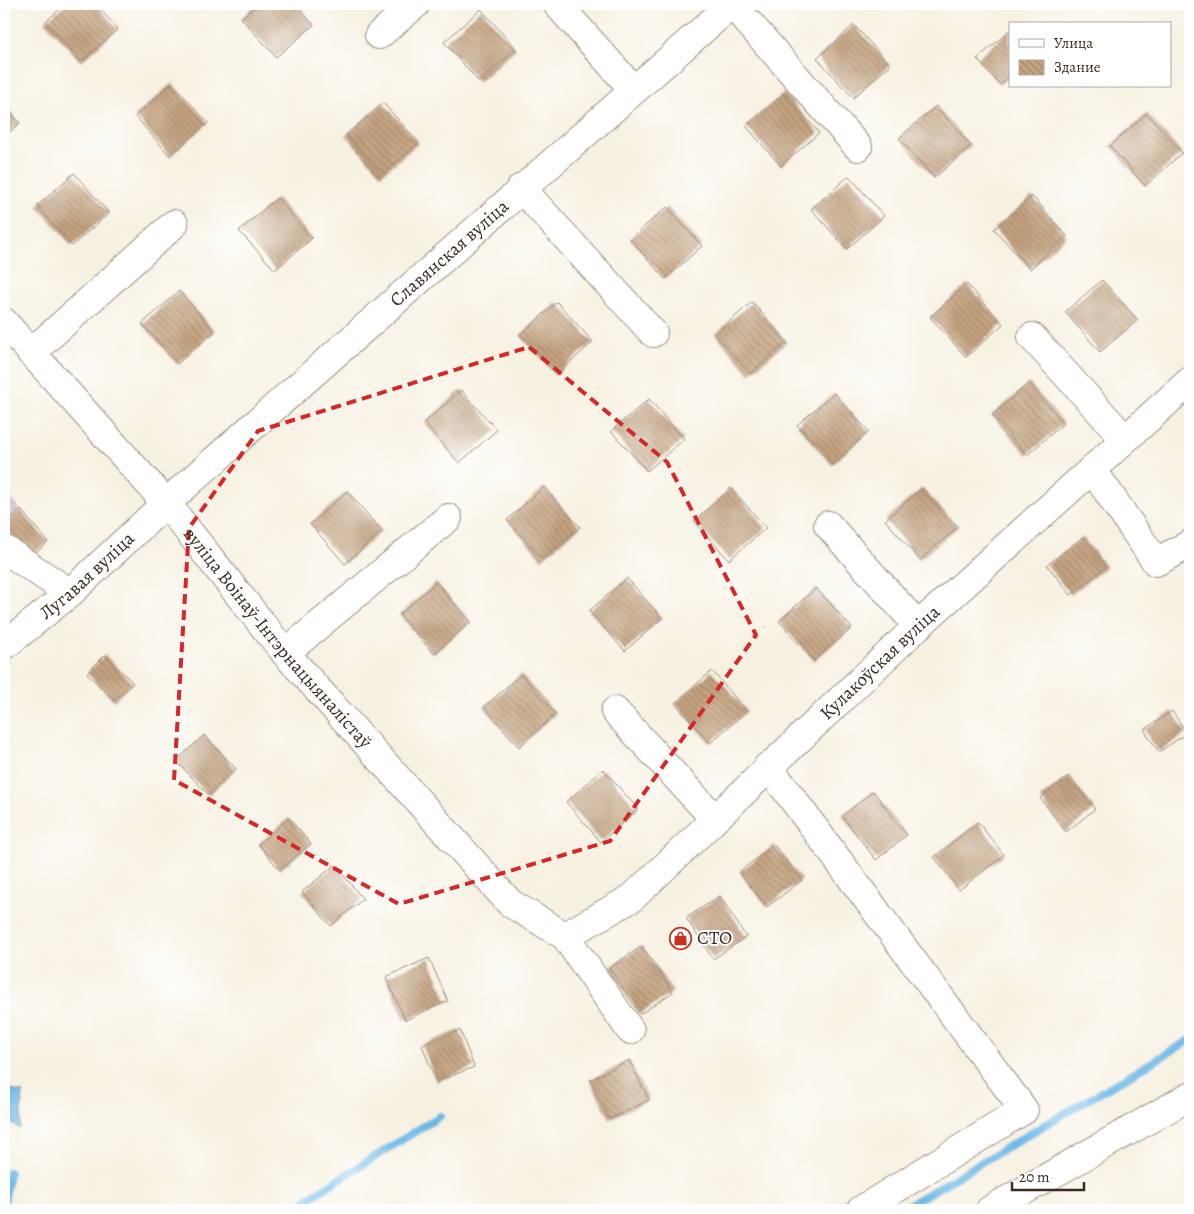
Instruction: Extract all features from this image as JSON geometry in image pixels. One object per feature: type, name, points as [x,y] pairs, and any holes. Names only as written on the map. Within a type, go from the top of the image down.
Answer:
[{"type":"street","points":[[379,35],[416,4]]},
{"type":"street","points":[[557,4],[633,89]]},
{"type":"street","points":[[732,4],[858,147]]},
{"type":"street","name":"Славянская вуліца","points":[[166,503],[633,89],[732,4]]},
{"type":"street","points":[[521,188],[653,333]]},
{"type":"street","points":[[31,353],[174,224]]},
{"type":"street","name":"вуліца Воінаў-Інтэрнацыяналістаў","points":[[4,322],[166,503],[285,653],[510,903],[565,936]]},
{"type":"street","points":[[1032,337],[1125,439]]},
{"type":"street","name":"Кулакоўская вуліца","points":[[565,936],[632,898],[768,766],[918,626],[1097,477],[1125,439],[1190,381]]},
{"type":"street","points":[[1097,477],[1156,562],[1190,544]]},
{"type":"street","name":"Лугавая вуліца","points":[[4,646],[70,593],[166,503]]},
{"type":"street","points":[[285,653],[448,518]]},
{"type":"street","points":[[828,525],[918,626]]},
{"type":"street","points":[[4,549],[70,593]]},
{"type":"street","points":[[615,712],[714,818]]},
{"type":"street","points":[[768,766],[1024,1110],[861,1210]]},
{"type":"street","points":[[565,936],[630,1030]]},
{"type":"street","points":[[990,1210],[1190,1096]]},
{"type":"highlighted area","points":[[529,347],[667,462],[756,635],[610,841],[399,904],[174,780],[189,528],[258,431]]},
{"type":"shaded area","points":[[4,490],[21,510],[4,525]]},
{"type":"water","points":[[4,1088],[23,1093],[20,1129],[4,1119]]},
{"type":"building","points":[[66,4],[95,4],[118,29],[81,62],[45,22]]},
{"type":"building","points":[[257,4],[295,4],[314,25],[276,57],[241,18]]},
{"type":"building","points":[[481,9],[516,49],[479,82],[444,42]]},
{"type":"building","points":[[854,25],[890,65],[853,98],[817,58]]},
{"type":"building","points":[[1009,31],[1009,77],[1000,85],[977,59]]},
{"type":"building","points":[[172,83],[208,123],[170,156],[135,116]]},
{"type":"building","points":[[784,93],[819,133],[781,166],[746,126]]},
{"type":"building","points":[[383,103],[419,143],[381,175],[346,135]]},
{"type":"building","points":[[4,104],[20,123],[4,137]]},
{"type":"building","points":[[936,106],[971,146],[934,178],[899,138]]},
{"type":"building","points":[[1147,113],[1182,153],[1145,186],[1110,146]]},
{"type":"building","points":[[74,173],[109,213],[72,246],[37,206]]},
{"type":"building","points":[[849,176],[884,216],[847,249],[811,209]]},
{"type":"building","points":[[1032,196],[1067,236],[1030,269],[994,229]]},
{"type":"building","points":[[277,198],[312,238],[275,270],[239,231]]},
{"type":"building","points":[[667,207],[702,246],[665,279],[630,239]]},
{"type":"building","points":[[1102,280],[1138,320],[1100,352],[1065,312]]},
{"type":"building","points":[[967,284],[1003,324],[966,357],[930,317]]},
{"type":"building","points":[[179,291],[215,331],[177,364],[142,324]]},
{"type":"building","points":[[557,302],[593,342],[556,375],[520,335]]},
{"type":"building","points":[[752,302],[787,342],[750,374],[715,334]]},
{"type":"building","points":[[1029,383],[1064,423],[1027,455],[992,415]]},
{"type":"building","points":[[461,390],[497,430],[459,463],[424,423]]},
{"type":"building","points":[[834,393],[869,432],[832,465],[797,425]]},
{"type":"building","points":[[649,399],[684,439],[647,471],[611,431]]},
{"type":"building","points":[[544,487],[580,527],[542,559],[507,520]]},
{"type":"building","points":[[731,488],[766,528],[729,560],[694,521]]},
{"type":"building","points":[[922,488],[958,527],[920,560],[885,520]]},
{"type":"building","points":[[347,491],[382,531],[345,564],[310,524]]},
{"type":"building","points":[[21,510],[48,542],[30,558],[4,528],[4,525]]},
{"type":"building","points":[[1083,537],[1106,567],[1071,595],[1047,565]]},
{"type":"building","points":[[627,578],[662,618],[625,651],[589,611]]},
{"type":"building","points":[[436,582],[471,622],[434,654],[399,615]]},
{"type":"building","points":[[816,588],[852,628],[814,661],[779,621]]},
{"type":"building","points":[[105,655],[133,683],[114,701],[87,673]]},
{"type":"building","points":[[712,671],[747,711],[710,743],[675,703]]},
{"type":"building","points":[[521,674],[556,714],[519,747],[484,707]]},
{"type":"building","points":[[1172,711],[1187,733],[1159,752],[1144,730]]},
{"type":"building","points":[[204,735],[236,769],[209,795],[176,761]]},
{"type":"building","points":[[603,769],[638,809],[601,842],[566,802]]},
{"type":"building","points":[[1069,776],[1095,809],[1066,832],[1040,798]]},
{"type":"building","points":[[873,791],[907,835],[876,860],[842,816]]},
{"type":"building","points":[[289,818],[311,844],[280,870],[258,844]]},
{"type":"building","points":[[978,822],[1004,855],[959,890],[934,857]]},
{"type":"building","points":[[774,845],[802,880],[767,907],[739,872]]},
{"type":"building","points":[[335,865],[363,899],[331,926],[302,892]]},
{"type":"building","points":[[720,896],[746,937],[713,959],[686,918]]},
{"type":"building","points":[[642,946],[673,992],[640,1014],[609,968]]},
{"type":"building","points":[[429,958],[448,1001],[405,1020],[386,977]]},
{"type":"building","points":[[460,1030],[474,1067],[436,1082],[422,1045]]},
{"type":"building","points":[[629,1060],[649,1100],[610,1119],[590,1080]]},
{"type":"waterway","points":[[900,1210],[1190,1040]]},
{"type":"waterway","points":[[290,1210],[440,1116]]},
{"type":"waterway","points":[[4,1202],[9,1172]]},
{"type":"place","name":"СТО","points":[[681,938]]}]
